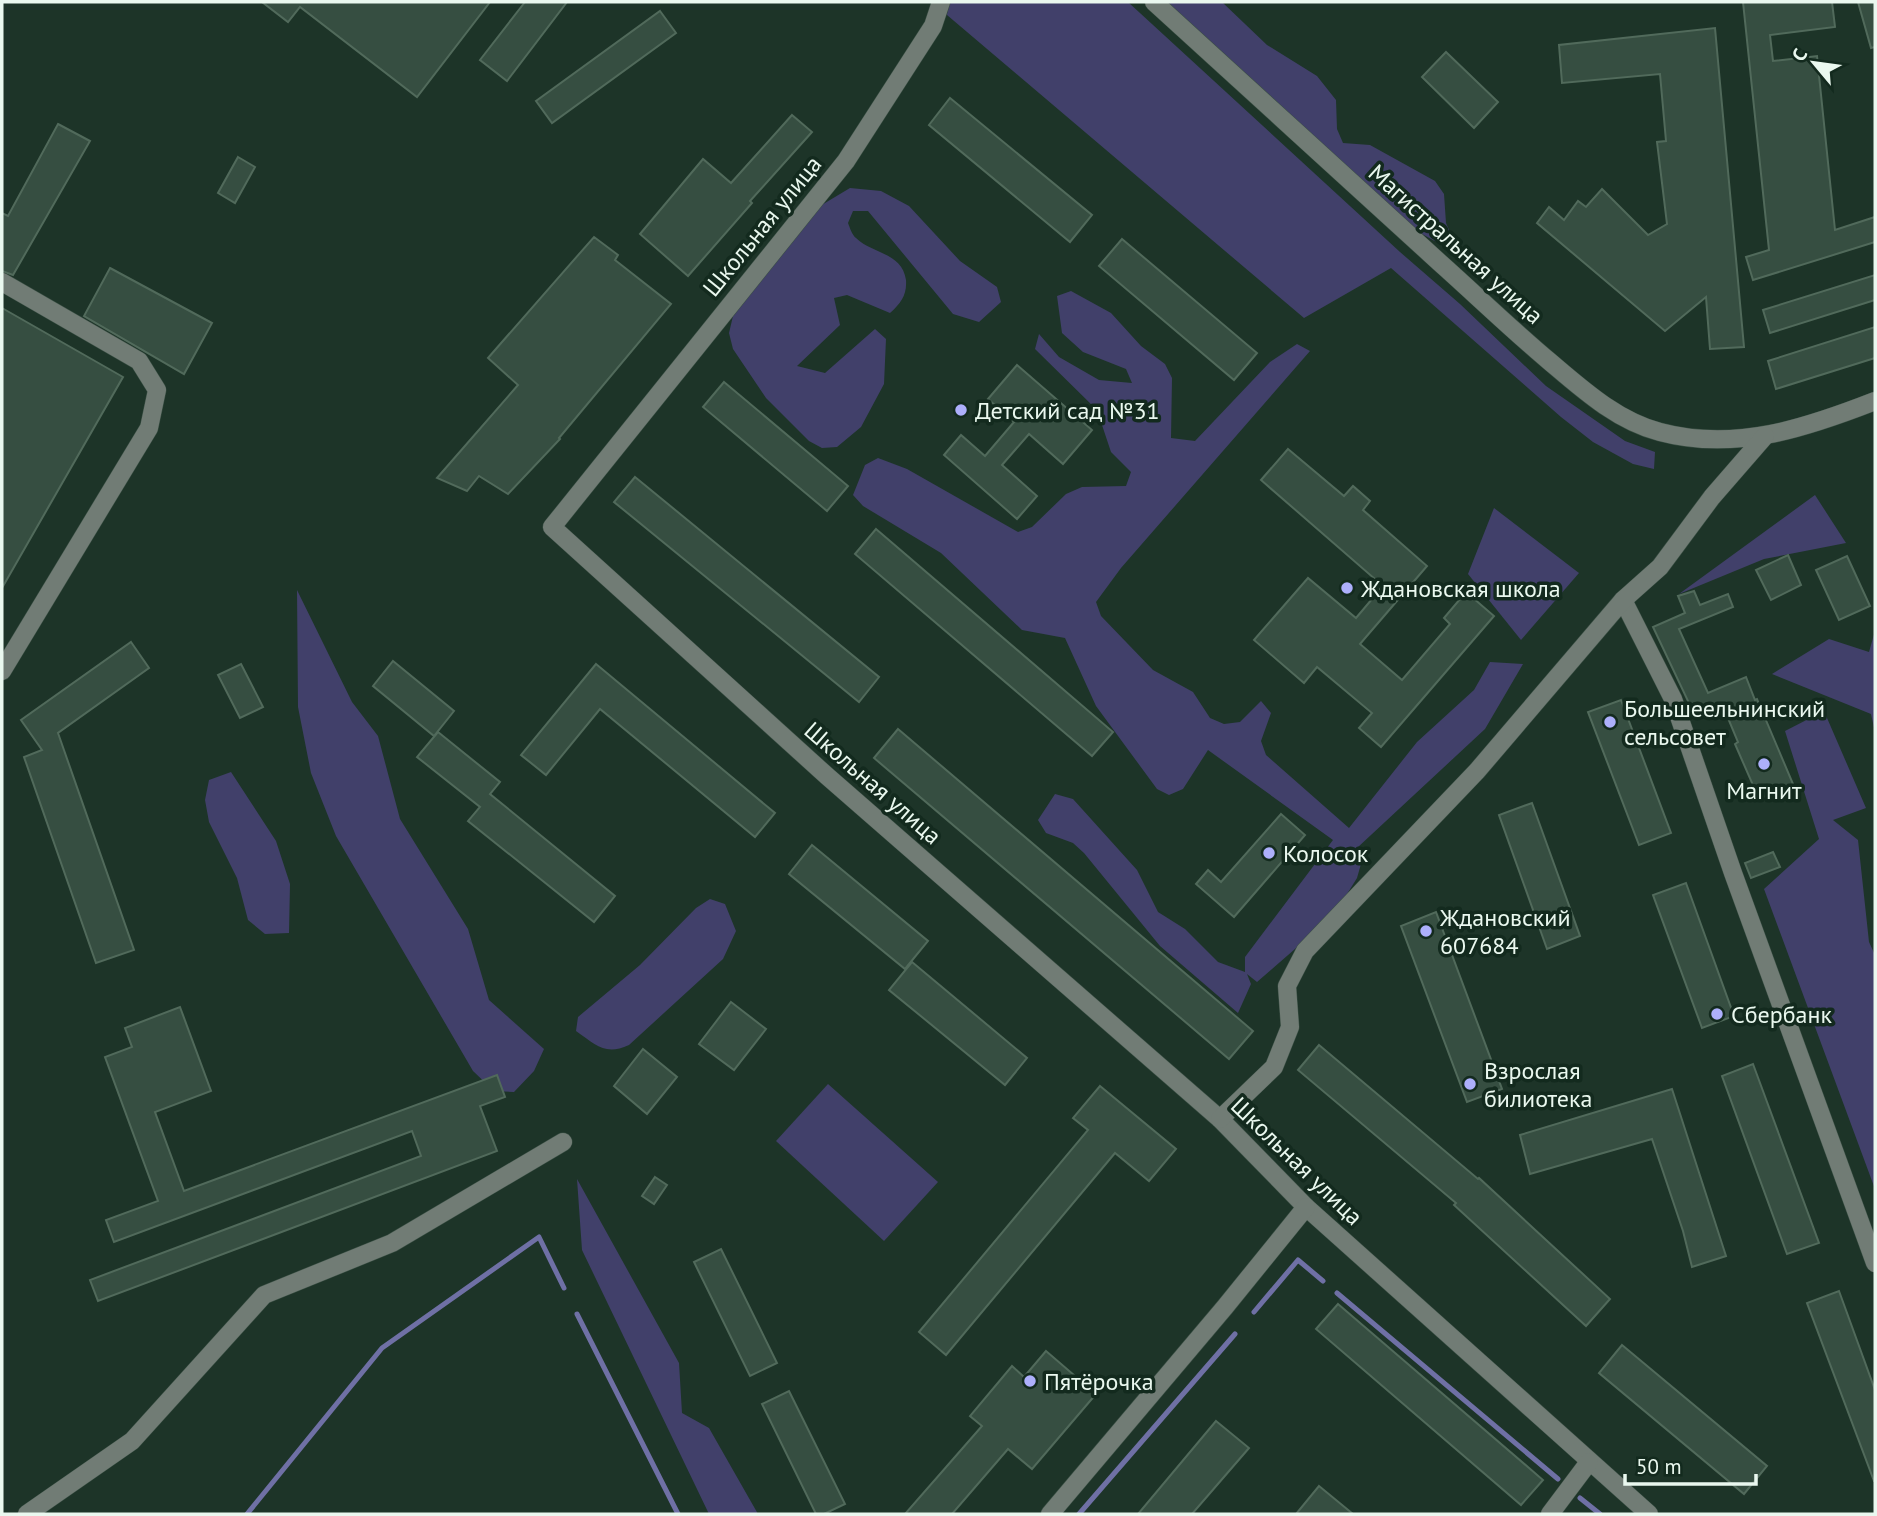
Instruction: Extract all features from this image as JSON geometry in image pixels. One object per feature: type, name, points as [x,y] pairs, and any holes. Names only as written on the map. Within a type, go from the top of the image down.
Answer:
[{"type":"street","name":"Школьная улица","points":[[941,2],[933,26],[846,161],[552,527],[827,776],[1220,1119],[1306,1207],[1649,1514]]},
{"type":"street","name":"Магистральная улица","points":[[1154,2],[1531,346],[1602,404],[1632,421],[1658,432],[1696,440],[1765,436],[1824,421],[1875,401]]},
{"type":"street","points":[[2,282],[139,361],[157,390],[149,428],[2,671]]},
{"type":"street","points":[[1220,1119],[1274,1067],[1290,1027],[1287,986],[1306,951],[1478,771],[1623,600],[1661,567],[1713,496],[1765,436]]},
{"type":"street","points":[[1623,600],[1673,699],[1733,873],[1875,1263]]},
{"type":"street","points":[[27,1514],[132,1441],[264,1295],[392,1243],[563,1142]]},
{"type":"street","points":[[1049,1514],[1217,1317],[1306,1207]]},
{"type":"street","points":[[1550,1514],[1589,1462]]},
{"type":"shaded area","points":[[948,2],[1128,2],[1460,304],[1546,386],[1625,441],[1655,452],[1654,469],[1633,464],[1593,442],[1391,268],[1304,318],[947,15]]},
{"type":"shaded area","points":[[1166,2],[1222,2],[1267,45],[1317,76],[1336,100],[1337,129],[1343,143],[1370,145],[1435,181],[1444,194],[1446,223],[1460,255],[1413,229]]},
{"type":"shaded area","points":[[850,188],[881,191],[909,206],[960,261],[997,287],[1001,302],[979,322],[953,314],[868,211],[853,211],[848,223],[853,235],[899,264],[906,280],[905,290],[900,302],[890,313],[847,295],[834,298],[840,325],[797,366],[825,373],[875,329],[886,339],[884,384],[861,427],[837,447],[822,448],[809,441],[766,398],[733,349],[729,333],[733,316],[810,212]]},
{"type":"shaded area","points":[[1071,291],[1111,313],[1141,346],[1165,364],[1172,378],[1171,438],[1195,441],[1270,362],[1297,344],[1310,351],[1121,568],[1096,602],[1101,616],[1153,670],[1193,692],[1210,718],[1224,724],[1240,722],[1261,701],[1271,713],[1261,741],[1266,755],[1349,828],[1417,742],[1474,690],[1490,662],[1523,664],[1485,729],[1357,848],[1361,864],[1357,878],[1334,915],[1257,982],[1247,974],[1251,984],[1238,1013],[1160,946],[1084,853],[1073,843],[1046,833],[1038,820],[1055,794],[1073,799],[1137,870],[1158,912],[1185,929],[1218,962],[1245,972],[1245,957],[1333,840],[1208,750],[1183,789],[1169,795],[1157,789],[1096,706],[1065,638],[1022,630],[941,553],[863,506],[853,495],[865,465],[878,458],[907,469],[1018,532],[1032,527],[1066,494],[1082,487],[1126,486],[1131,472],[1111,452],[1097,410],[1035,349],[1039,334],[1059,357],[1099,380],[1132,383],[1126,369],[1083,352],[1062,333],[1057,296]]},
{"type":"shaded area","points":[[1815,495],[1846,543],[1764,559],[1679,594]]},
{"type":"shaded area","points":[[1494,508],[1579,573],[1521,640],[1468,574]]},
{"type":"shaded area","points":[[297,590],[352,702],[378,736],[400,819],[468,929],[489,1000],[544,1049],[534,1071],[514,1092],[494,1091],[473,1071],[336,836],[311,773],[298,707]]},
{"type":"shaded area","points":[[1875,631],[1875,732],[1871,714],[1772,674],[1829,639],[1869,652]]},
{"type":"shaded area","points":[[1824,711],[1866,808],[1833,820],[1858,840],[1869,942],[1875,955],[1875,1189],[1764,889],[1819,839],[1785,731]]},
{"type":"shaded area","points":[[231,772],[276,841],[290,884],[289,933],[265,934],[248,920],[237,878],[209,822],[205,800],[209,780]]},
{"type":"shaded area","points":[[710,899],[725,904],[736,931],[723,959],[629,1045],[607,1049],[576,1031],[578,1017],[640,965],[696,908]]},
{"type":"shaded area","points":[[828,1084],[938,1182],[884,1241],[776,1141]]},
{"type":"shaded area","points":[[577,1179],[679,1363],[682,1413],[709,1428],[758,1514],[709,1514],[582,1250]]},
{"type":"building","points":[[262,2],[490,2],[417,97],[300,7],[288,22]]},
{"type":"building","points":[[525,2],[567,2],[507,81],[480,60]]},
{"type":"building","points":[[1743,2],[1832,2],[1835,27],[1770,35],[1773,61],[1817,56],[1835,230],[1875,217],[1875,242],[1753,280],[1746,257],[1769,250]]},
{"type":"building","points":[[1858,2],[1875,2],[1875,47],[1871,48]]},
{"type":"building","points":[[660,11],[676,33],[552,123],[536,101]]},
{"type":"building","points":[[1715,28],[1744,347],[1710,349],[1706,297],[1665,331],[1537,223],[1549,207],[1564,220],[1578,201],[1586,207],[1602,189],[1648,235],[1667,224],[1657,142],[1666,141],[1660,74],[1562,83],[1559,45]]},
{"type":"building","points":[[1446,52],[1498,102],[1474,128],[1422,77]]},
{"type":"building","points":[[950,98],[1092,215],[1070,242],[929,125]]},
{"type":"building","points":[[792,115],[812,132],[688,276],[640,234],[703,159],[731,183]]},
{"type":"building","points":[[58,124],[90,141],[13,275],[2,271],[2,213],[8,216]]},
{"type":"building","points":[[238,157],[255,167],[235,203],[218,193]]},
{"type":"building","points":[[594,237],[618,255],[615,260],[671,304],[560,439],[508,494],[479,476],[467,491],[437,478],[518,385],[488,358]]},
{"type":"building","points":[[1122,239],[1257,353],[1234,380],[1099,266]]},
{"type":"building","points":[[110,268],[212,323],[184,374],[84,316]]},
{"type":"building","points":[[1875,275],[1875,300],[1770,333],[1763,310]]},
{"type":"building","points":[[2,308],[123,377],[2,588]]},
{"type":"building","points":[[1875,327],[1875,358],[1776,389],[1768,361]]},
{"type":"building","points":[[1017,365],[1092,430],[1063,464],[1029,434],[1002,465],[1037,496],[1017,519],[944,455],[961,435],[985,456],[1014,422],[988,399]]},
{"type":"building","points":[[724,382],[848,486],[827,511],[703,407]]},
{"type":"building","points":[[1288,449],[1344,496],[1353,486],[1370,501],[1363,510],[1427,566],[1360,644],[1402,680],[1450,624],[1444,618],[1466,592],[1494,616],[1381,747],[1359,728],[1372,713],[1317,667],[1304,683],[1254,640],[1308,578],[1356,618],[1383,586],[1261,480]]},
{"type":"building","points":[[635,477],[879,677],[859,702],[614,502]]},
{"type":"building","points":[[876,529],[1113,732],[1092,756],[855,554]]},
{"type":"building","points":[[1788,555],[1801,585],[1771,600],[1756,570]]},
{"type":"building","points":[[1847,556],[1870,606],[1839,620],[1816,570]]},
{"type":"building","points":[[1694,591],[1700,605],[1728,594],[1733,607],[1679,629],[1708,693],[1746,677],[1793,784],[1759,799],[1735,744],[1738,742],[1723,706],[1696,718],[1653,627],[1685,613],[1678,596]]},
{"type":"building","points":[[131,642],[149,668],[58,733],[134,950],[96,963],[24,757],[42,750],[21,720]]},
{"type":"building","points":[[393,661],[454,711],[434,736],[373,686]]},
{"type":"building","points":[[241,664],[263,707],[240,718],[218,675]]},
{"type":"building","points":[[596,664],[775,813],[755,837],[600,709],[546,775],[521,755]]},
{"type":"building","points":[[1621,700],[1671,833],[1639,845],[1588,712]]},
{"type":"building","points":[[898,729],[1253,1031],[1229,1059],[874,758]]},
{"type":"building","points":[[438,732],[500,782],[490,794],[615,896],[594,922],[468,821],[480,807],[417,757]]},
{"type":"building","points":[[1532,803],[1580,936],[1547,949],[1499,815]]},
{"type":"building","name":"Колосок","points":[[1281,814],[1305,835],[1234,917],[1196,884],[1208,870],[1221,882]]},
{"type":"building","points":[[812,845],[928,941],[905,969],[789,874]]},
{"type":"building","points":[[1773,852],[1780,867],[1751,878],[1745,863]]},
{"type":"building","points":[[1686,883],[1734,1016],[1702,1028],[1653,895]]},
{"type":"building","points":[[1436,912],[1502,1089],[1467,1102],[1401,926]]},
{"type":"building","points":[[912,962],[1027,1058],[1005,1085],[889,990]]},
{"type":"building","points":[[731,1002],[766,1029],[734,1070],[699,1044]]},
{"type":"building","points":[[180,1007],[211,1091],[155,1112],[184,1191],[497,1075],[505,1097],[480,1106],[497,1151],[98,1301],[90,1280],[421,1156],[412,1131],[114,1242],[106,1220],[158,1201],[105,1057],[132,1047],[125,1028]]},
{"type":"building","points":[[1319,1045],[1479,1178],[1610,1299],[1586,1326],[1454,1205],[1456,1203],[1298,1070]]},
{"type":"building","points":[[643,1049],[677,1077],[647,1114],[614,1086]]},
{"type":"building","points":[[1753,1064],[1819,1243],[1787,1254],[1722,1076]]},
{"type":"building","points":[[1100,1086],[1176,1149],[1149,1181],[1115,1153],[946,1355],[919,1332],[1088,1130],[1073,1118]]},
{"type":"building","points":[[1672,1089],[1726,1256],[1692,1267],[1683,1231],[1652,1139],[1530,1174],[1520,1135]]},
{"type":"building","points":[[655,1177],[667,1185],[654,1204],[642,1196]]},
{"type":"building","points":[[721,1249],[777,1363],[750,1376],[694,1262]]},
{"type":"building","points":[[1839,1291],[1875,1390],[1875,1481],[1807,1303]]},
{"type":"building","points":[[1338,1304],[1543,1480],[1521,1505],[1316,1329]]},
{"type":"building","points":[[1622,1345],[1767,1466],[1744,1494],[1599,1373]]},
{"type":"building","points":[[1046,1351],[1096,1394],[1032,1469],[1008,1449],[952,1514],[905,1514],[982,1426],[970,1416],[1012,1366],[1024,1377]]},
{"type":"building","points":[[789,1391],[845,1504],[824,1514],[816,1514],[762,1404]]},
{"type":"building","points":[[1216,1421],[1249,1448],[1192,1514],[1138,1514]]},
{"type":"building","points":[[1319,1486],[1353,1514],[1296,1514]]},
{"type":"waterway","points":[[247,1514],[382,1348],[539,1237],[564,1288]]},
{"type":"waterway","points":[[1254,1312],[1298,1260],[1323,1281]]},
{"type":"waterway","points":[[1337,1293],[1558,1479]]},
{"type":"waterway","points":[[577,1314],[678,1514]]},
{"type":"waterway","points":[[1079,1514],[1235,1334]]},
{"type":"waterway","points":[[1580,1498],[1600,1514]]},
{"type":"place","name":"Детский сад №31","points":[[961,410]]},
{"type":"place","name":"Ждановская школа","points":[[1347,588]]},
{"type":"place","name":"Большеельнинский сельсовет","points":[[1610,722]]},
{"type":"place","name":"Магнит","points":[[1764,764]]},
{"type":"place","name":"Колосок","points":[[1269,853]]},
{"type":"place","name":"Ждановский 607684","points":[[1426,931]]},
{"type":"place","name":"Сбербанк","points":[[1717,1014]]},
{"type":"place","name":"Взрослая билиотека","points":[[1470,1084]]},
{"type":"place","name":"Пятёрочка","points":[[1030,1381]]}]
